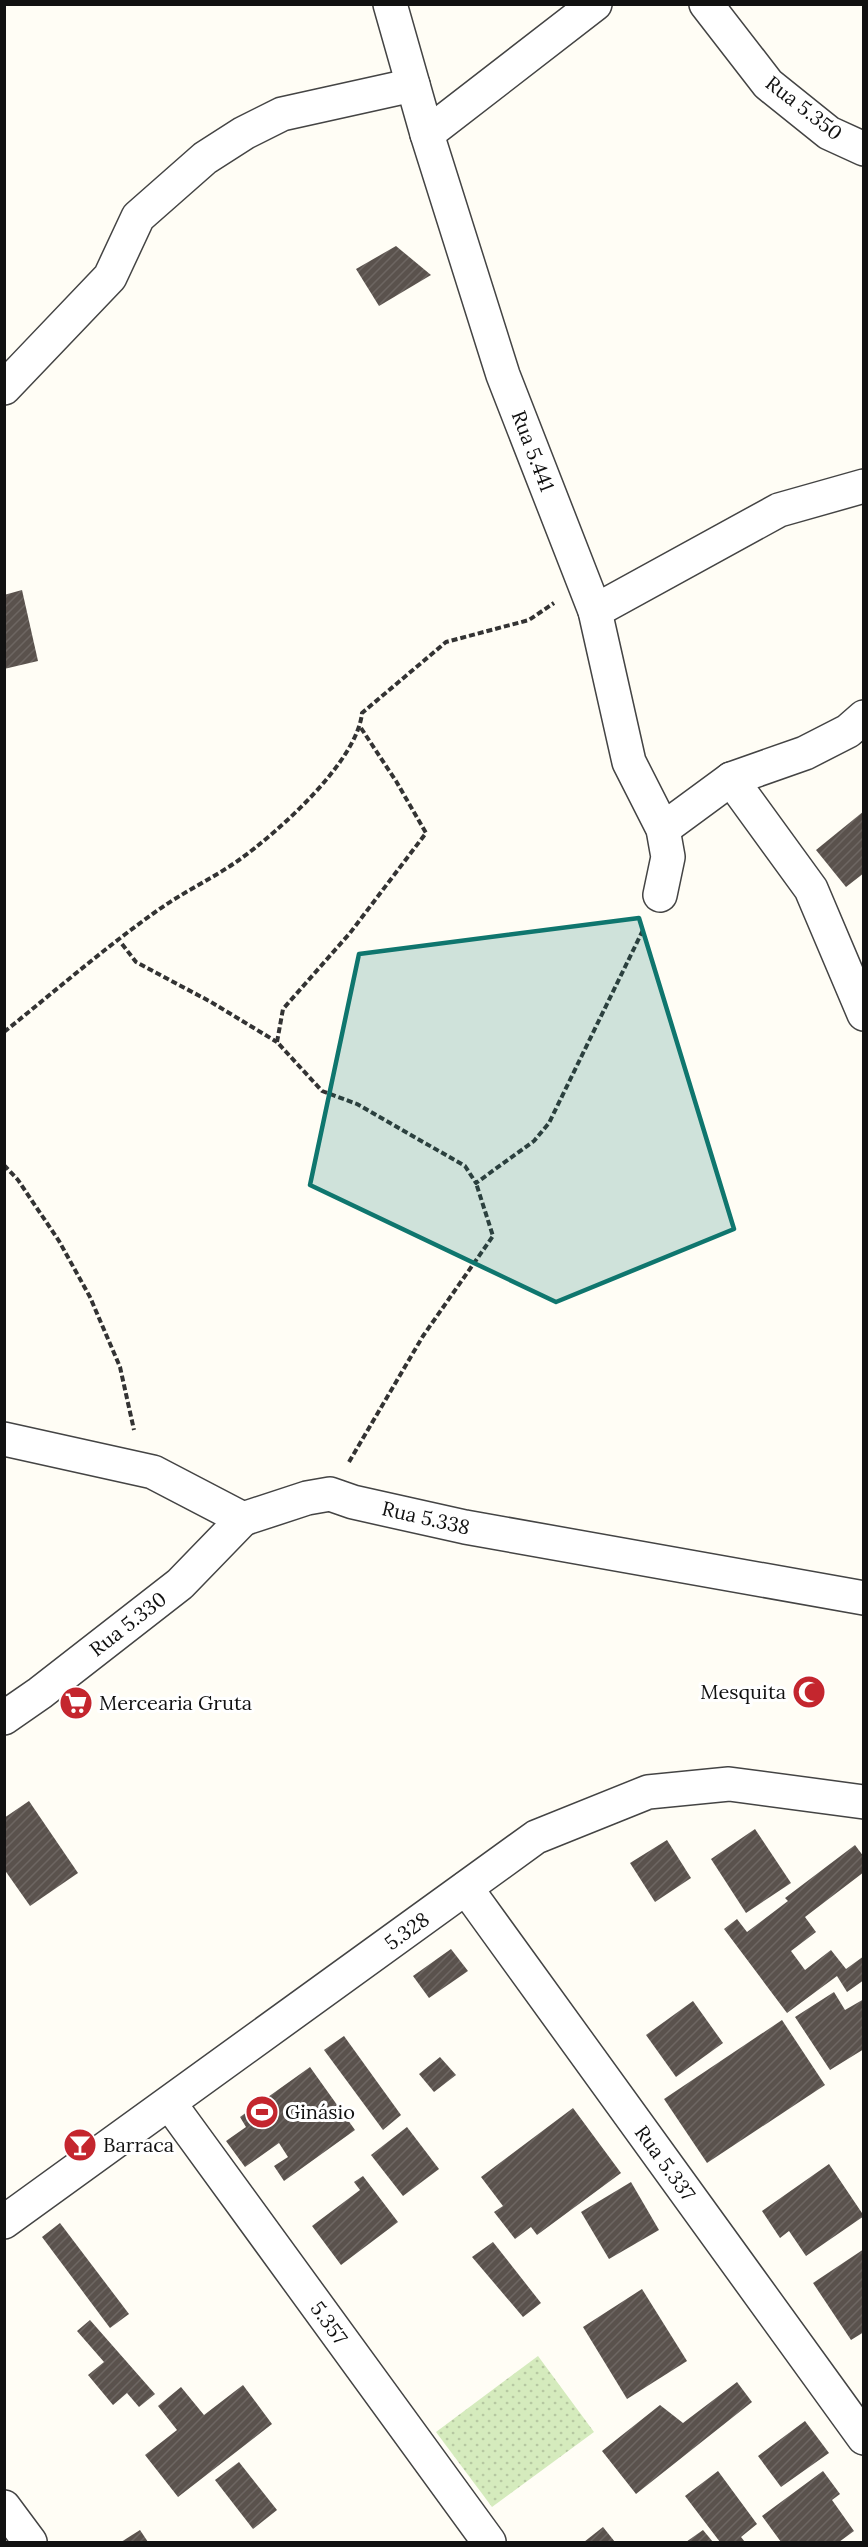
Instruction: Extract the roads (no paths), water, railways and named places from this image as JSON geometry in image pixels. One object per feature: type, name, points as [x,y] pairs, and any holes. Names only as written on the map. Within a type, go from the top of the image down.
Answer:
[{"type":"street","name":"Rua 5.441","points":[[390,4],[412,85],[503,375],[589,596],[629,762],[663,829],[668,857],[660,895]]},
{"type":"street","points":[[427,134],[596,4]]},
{"type":"street","name":"Rua 5.350","points":[[706,4],[768,84],[829,133],[864,149]]},
{"type":"street","points":[[4,388],[110,277],[138,217],[205,158],[244,133],[282,114],[412,85]]},
{"type":"street","points":[[589,596],[779,510],[864,486]]},
{"type":"street","points":[[663,829],[731,779],[805,753],[848,731],[864,717]]},
{"type":"street","points":[[731,779],[810,889],[864,1014]]},
{"type":"street","points":[[4,1439],[153,1472],[243,1519]]},
{"type":"street","name":"Rua 5.338","points":[[243,1519],[307,1498],[330,1494],[352,1502],[465,1527],[864,1598]]},
{"type":"street","name":"Rua 5.330","points":[[4,1718],[40,1693],[180,1584],[243,1519]]},
{"type":"street","name":"5.328","points":[[4,2222],[537,1837],[648,1792],[729,1784],[860,1806]]},
{"type":"street","name":"Rua 5.337","points":[[466,1888],[864,2438]]},
{"type":"street","name":"5.357","points":[[170,2104],[489,2542]]},
{"type":"street","points":[[4,2507],[30,2542]]},
{"type":"place","name":"Mesquita","points":[[809,1692]]},
{"type":"place","name":"Mercearia Gruta","points":[[76,1703]]},
{"type":"place","name":"Ginásio","points":[[262,2112]]},
{"type":"place","name":"Barraca","points":[[80,2145]]}]
